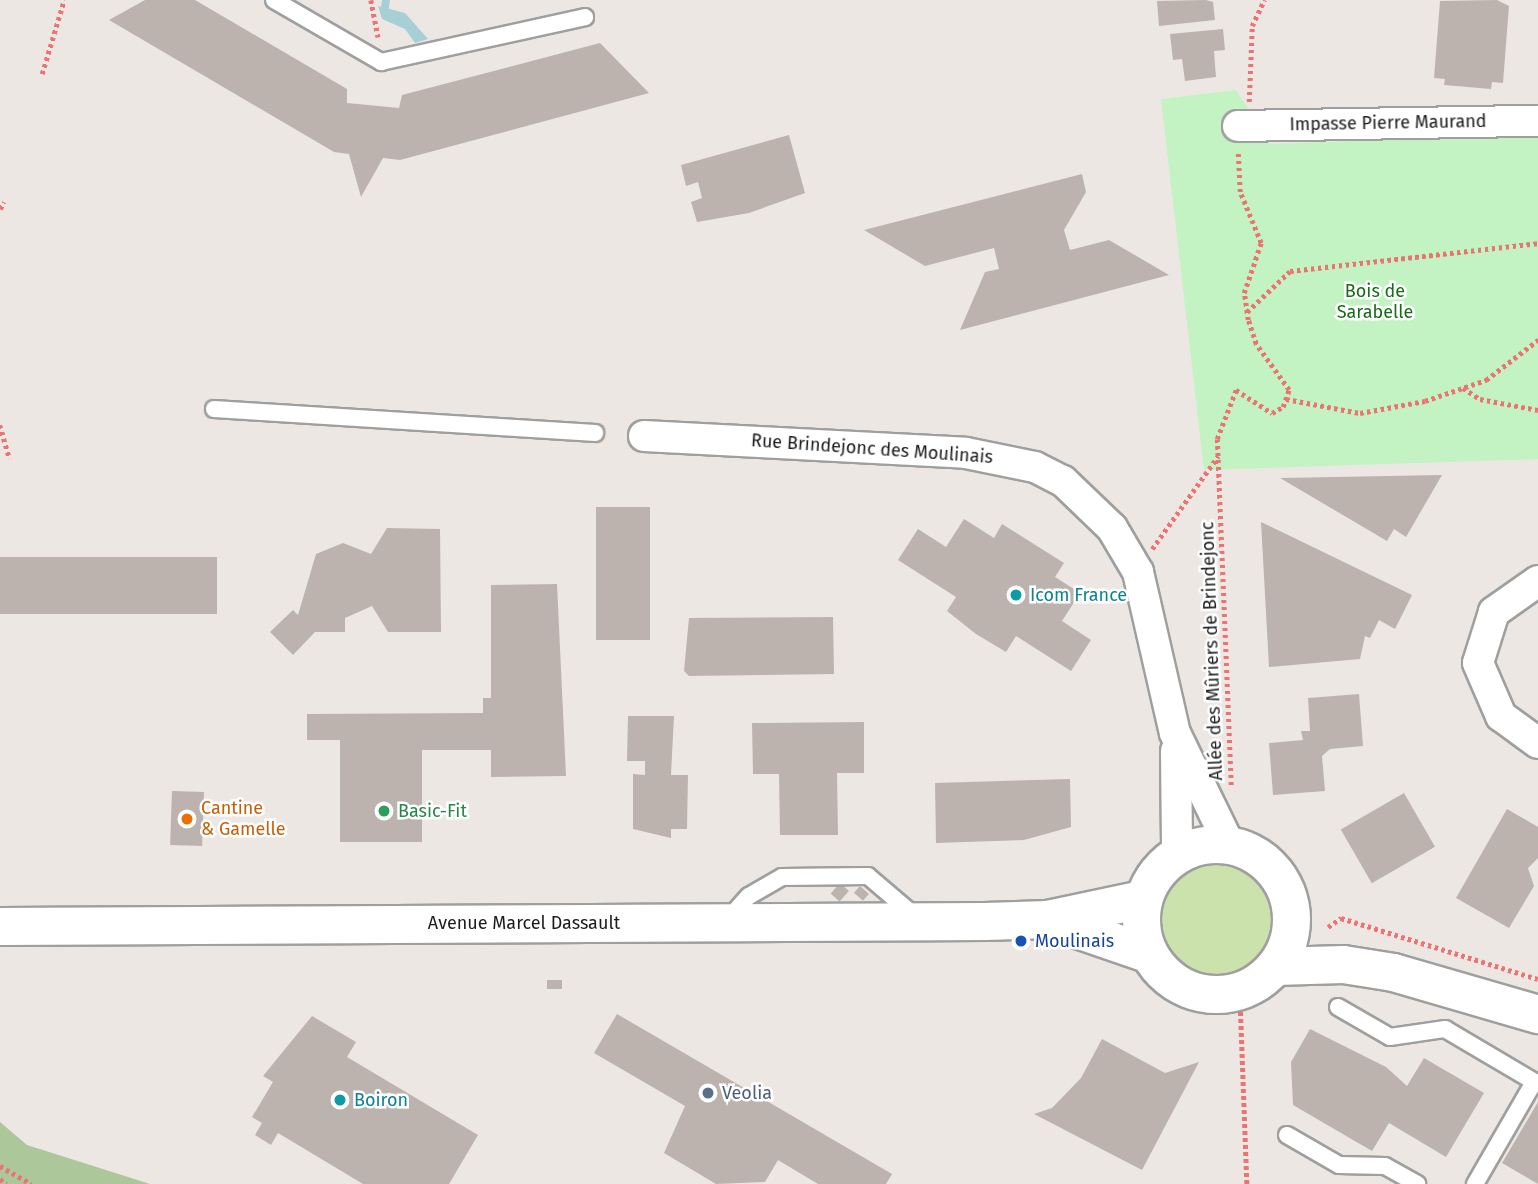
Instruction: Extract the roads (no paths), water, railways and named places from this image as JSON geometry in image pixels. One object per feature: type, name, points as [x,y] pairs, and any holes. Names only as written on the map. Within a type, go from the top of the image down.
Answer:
[{"type":"street","name":"Impasse Pierre Maurand","points":[[1242,132],[1538,121]]},
{"type":"street","name":"Rue Brindejonc des Moulinais","points":[[645,436],[965,453],[1035,467],[1088,501],[1138,572],[1175,733],[1177,854]]},
{"type":"street","points":[[1538,581],[1494,612],[1478,663],[1501,716],[1538,743]]},
{"type":"street","name":"Rue Brindejonc des Moulinais","points":[[1175,733],[1228,844]]},
{"type":"street","points":[[1147,953],[1140,926],[1142,899],[1155,873],[1177,854],[1228,844],[1269,865],[1290,905],[1324,938],[1393,972]]},
{"type":"street","name":"Avenue Marcel Dassault","points":[[0,926],[1047,919],[1142,899]]},
{"type":"street","points":[[1290,905],[1291,927],[1275,966],[1343,964],[1393,972],[1538,1014]]},
{"type":"street","name":"Avenue Marcel Dassault","points":[[1047,919],[1147,953],[1164,975],[1186,989],[1213,995],[1240,991],[1275,966]]},
{"type":"lane","points":[[274,0],[381,62],[585,17]]},
{"type":"lane","points":[[214,409],[595,433]]},
{"type":"lane","points":[[1338,1007],[1390,1038],[1446,1029],[1536,1083],[1475,1184]]},
{"type":"lane","points":[[1287,1135],[1339,1165],[1385,1166],[1417,1184]]},
{"type":"water","points":[[378,6],[405,13],[428,39],[415,43],[405,29],[382,19]]},
{"type":"waterway","points":[[385,7],[386,0]]},
{"type":"place","name":"Icom France","points":[[1016,595]]},
{"type":"place","name":"Basic-Fit","points":[[384,811]]},
{"type":"place","name":"Cantine & Gamelle","points":[[187,819]]},
{"type":"place","name":"Moulinais","points":[[1021,941]]},
{"type":"place","name":"Veolia","points":[[708,1093]]},
{"type":"place","name":"Boiron","points":[[340,1100]]},
{"type":"park label","name":"Bois de Sarabelle","points":[[1375,302]]}]
